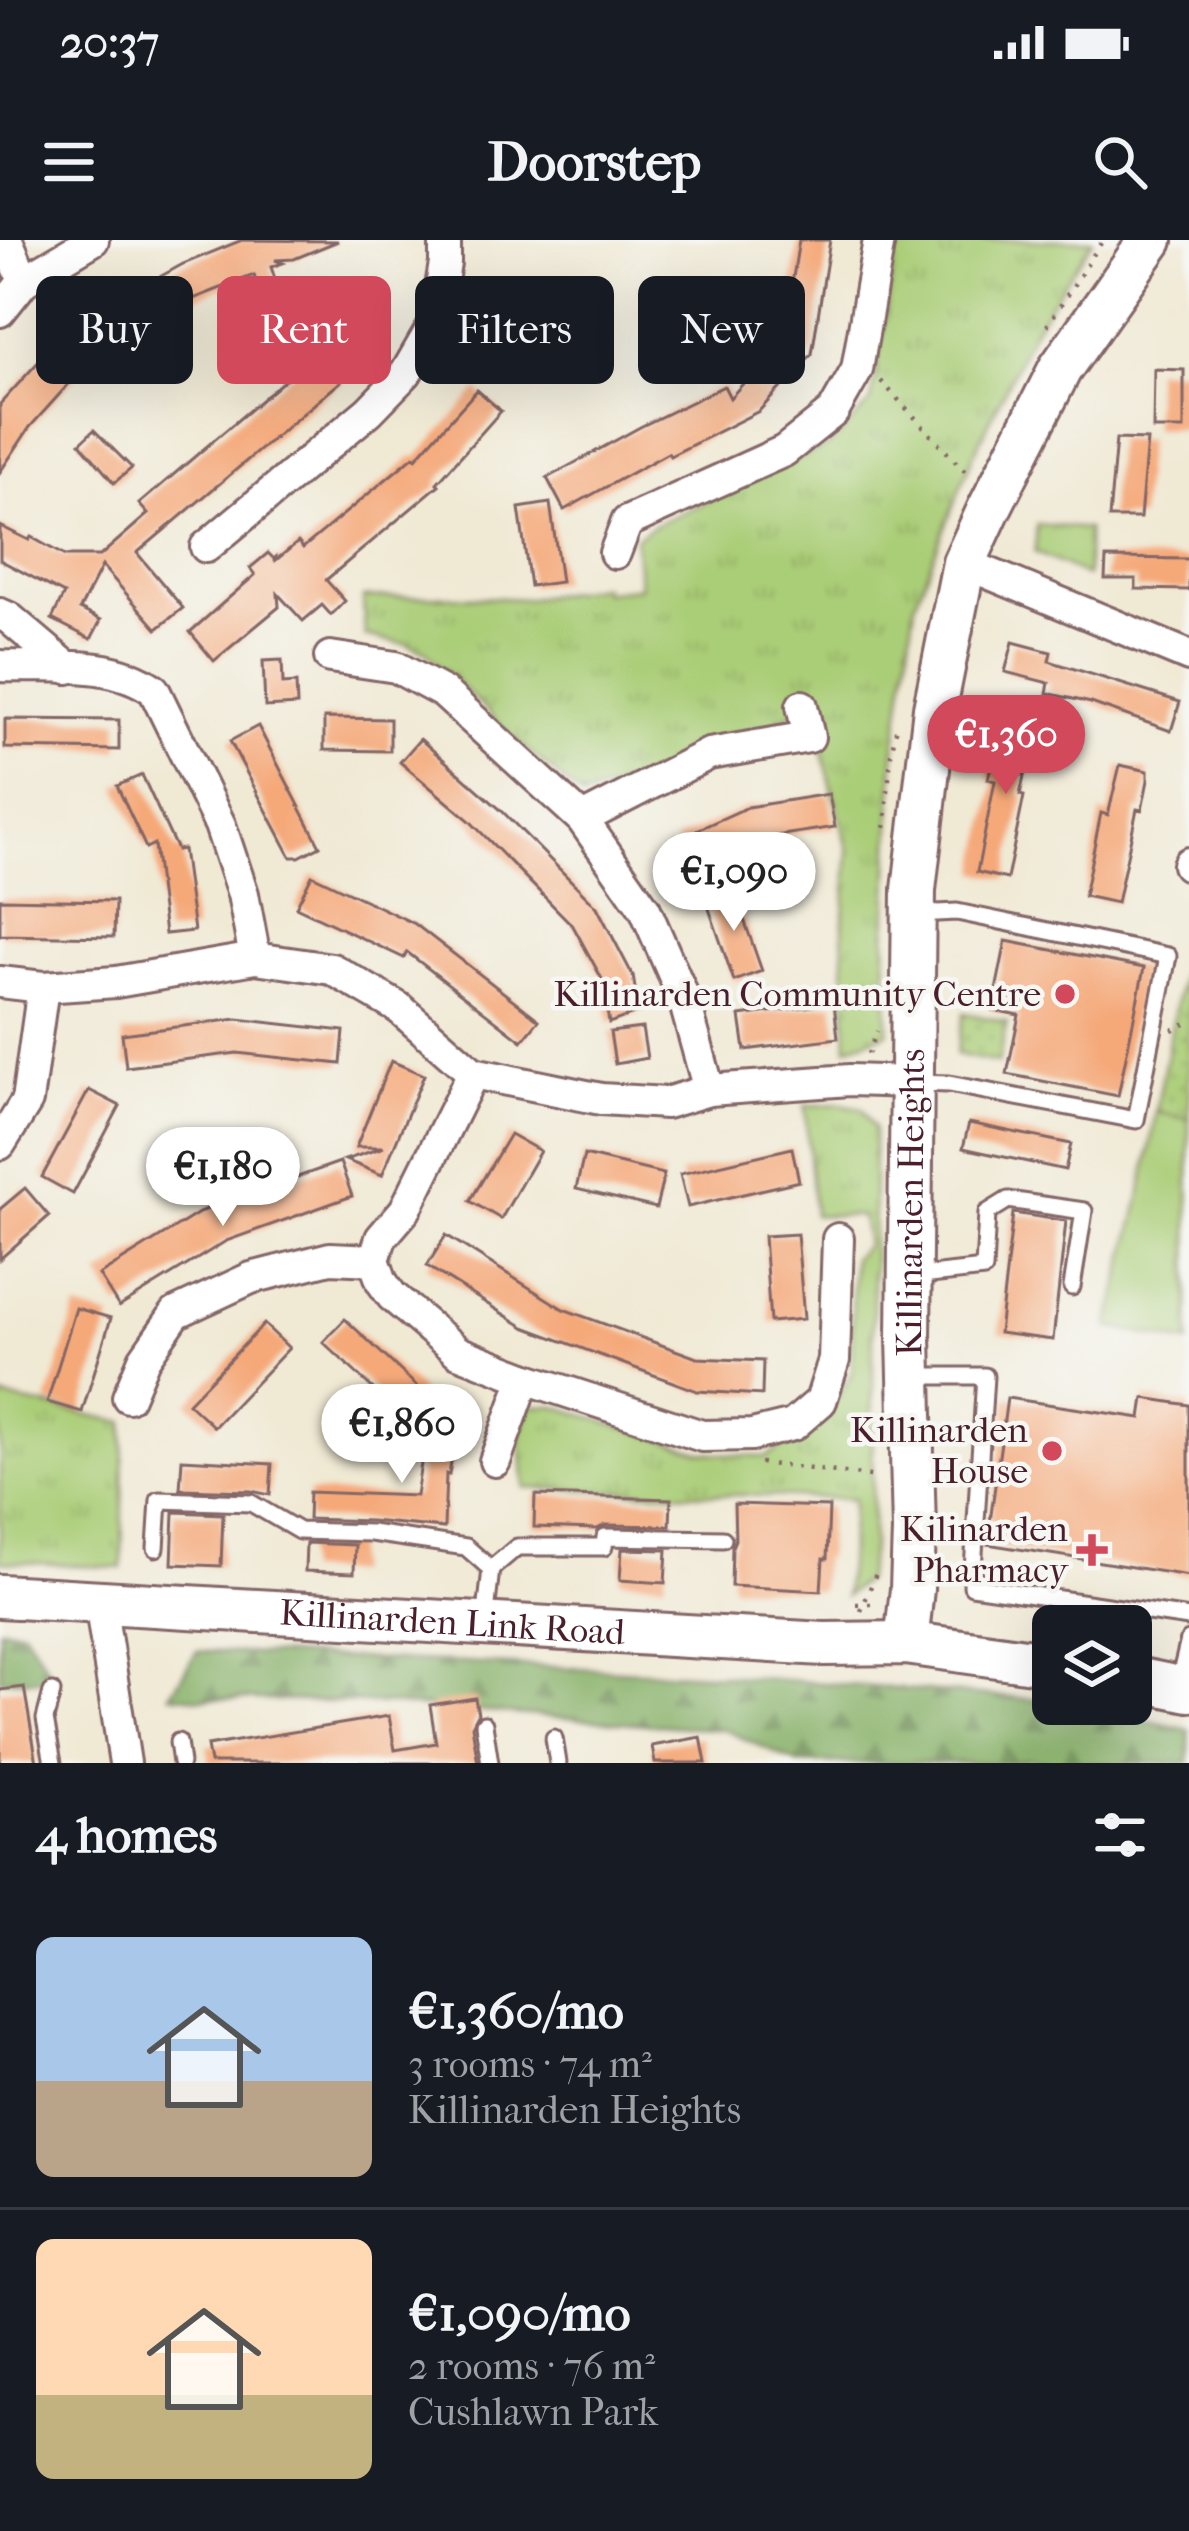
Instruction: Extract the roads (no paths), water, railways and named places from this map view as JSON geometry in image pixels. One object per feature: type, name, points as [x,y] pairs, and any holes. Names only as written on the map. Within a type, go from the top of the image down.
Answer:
[{"type":"street","points":[[7,240],[24,281]]},
{"type":"street","points":[[0,311],[24,281],[93,240]]},
{"type":"street","points":[[206,547],[369,411],[406,373],[435,323],[445,240]]},
{"type":"street","points":[[615,553],[627,522],[784,451],[832,412],[857,370],[879,240]]},
{"type":"street","name":"Killinarden Heights","points":[[906,1643],[914,1531],[909,1277],[914,914],[935,708],[964,563],[1060,369],[1151,240]]},
{"type":"street","points":[[964,563],[1189,656]]},
{"type":"street","points":[[0,614],[68,668]]},
{"type":"street","points":[[330,657],[396,667],[444,693],[582,819],[645,909],[683,996],[709,1090]]},
{"type":"street","points":[[0,667],[107,669],[136,677],[154,690],[220,825],[243,894],[255,958]]},
{"type":"street","points":[[582,819],[709,754],[809,737],[802,706]]},
{"type":"street","points":[[0,982],[43,987],[116,982],[255,958],[332,969],[399,1009],[473,1073],[601,1099],[667,1103],[709,1090],[850,1080],[910,1082]]},
{"type":"street","points":[[0,1144],[27,1101],[43,987]]},
{"type":"street","points":[[473,1073],[405,1210],[381,1238],[374,1260],[392,1296],[458,1352],[702,1436],[752,1435],[793,1425],[821,1401],[834,1360],[838,1239]]},
{"type":"street","points":[[128,1396],[143,1359],[176,1313],[251,1278],[330,1258],[374,1260]]},
{"type":"street","points":[[495,1461],[525,1378]]},
{"type":"street","name":"Killinarden Link Road","points":[[0,1596],[824,1644],[906,1643],[1032,1661]]},
{"type":"street","points":[[100,1603],[125,1763]]},
{"type":"street","points":[[1152,1682],[1183,1689]]},
{"type":"lane","points":[[910,1082],[949,1084],[1136,1120],[1168,956],[957,912],[914,914]]},
{"type":"lane","points":[[909,1277],[984,1269],[986,1213],[1008,1200],[1084,1211],[1072,1287]]},
{"type":"lane","points":[[910,1376],[985,1376],[972,1586],[1189,1618]]},
{"type":"lane","points":[[156,1548],[159,1500],[250,1503],[299,1531],[371,1533],[466,1547],[491,1570]]},
{"type":"lane","points":[[485,1625],[491,1570],[517,1546],[604,1547],[605,1537],[722,1539]]},
{"type":"lane","points":[[1183,1689],[1189,1640]]},
{"type":"lane","points":[[52,1692],[45,1719],[52,1763]]},
{"type":"lane","points":[[484,1724],[490,1763]]},
{"type":"lane","points":[[554,1738],[558,1763]]},
{"type":"lane","points":[[178,1742],[182,1763]]},
{"type":"place","name":"Killinarden Community Centre","points":[[1065,994]]},
{"type":"place","name":"Killinarden House","points":[[1052,1451]]},
{"type":"place","name":"Kilinarden Pharmacy","points":[[1092,1550]]}]
